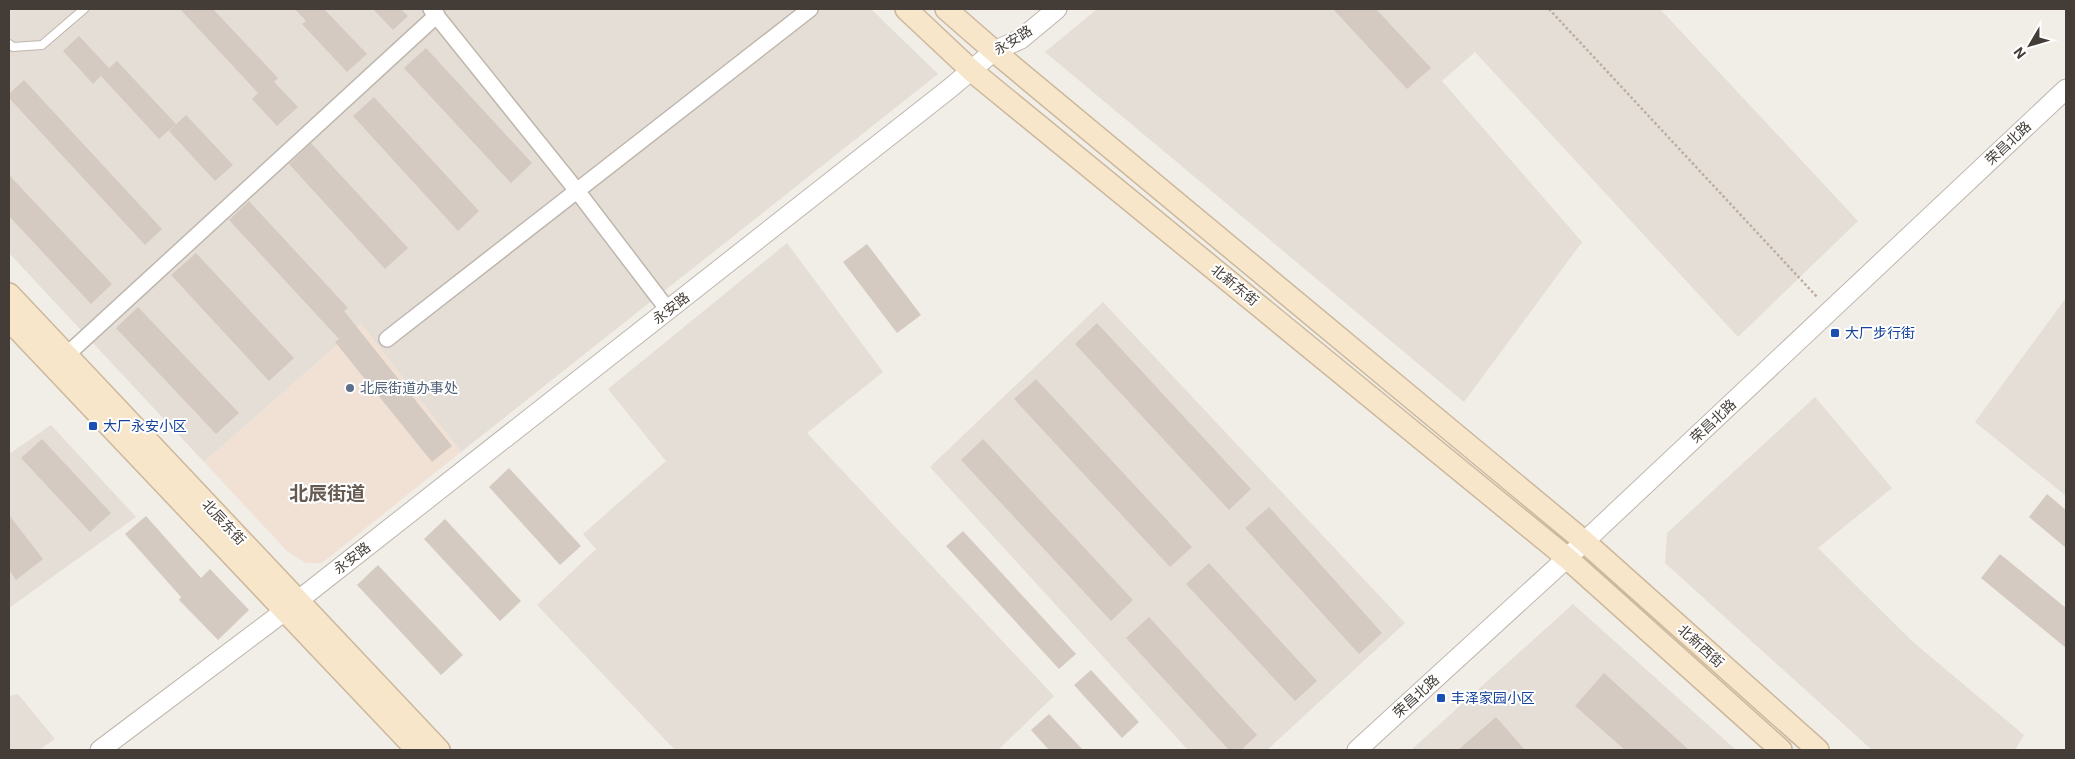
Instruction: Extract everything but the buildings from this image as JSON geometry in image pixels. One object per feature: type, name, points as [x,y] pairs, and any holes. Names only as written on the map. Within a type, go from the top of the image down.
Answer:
[{"type":"main road","name":"北新东街","points":[[906,9],[972,71],[1296,334],[1567,558]]},
{"type":"main road","name":"北新东街","points":[[946,9],[994,51],[1585,542]]},
{"type":"main road","name":"北辰东街","points":[[9,294],[292,605],[417,750]]},
{"type":"main road","name":"北辰东街","points":[[9,320],[439,750]]},
{"type":"main road","name":"北新西街","points":[[1585,542],[1818,750]]},
{"type":"main road","name":"北新西街","points":[[1567,558],[1781,750]]},
{"type":"street","points":[[387,339],[578,192],[810,9]]},
{"type":"street","name":"永安路","points":[[100,750],[292,605],[972,71],[994,51],[1021,38],[1057,9]]},
{"type":"street","points":[[54,367],[434,12],[578,192],[668,310]]},
{"type":"street","name":"荣昌北路","points":[[1357,750],[1585,542],[1829,310],[2066,89]]},
{"type":"street","points":[[1296,334],[1312,315]]},
{"type":"lane","points":[[9,44],[13,47],[42,45],[84,9]]},
{"type":"path","points":[[1549,9],[1829,310]]},
{"type":"shaded area","points":[[9,9],[871,9],[938,74],[461,452],[361,324],[204,462],[9,253]]},
{"type":"shaded area","points":[[1097,9],[1660,9],[1858,221],[1738,337],[1475,52],[1442,81],[1582,242],[1464,402],[1045,52]]},
{"type":"shaded area","points":[[787,243],[883,372],[807,433],[1054,696],[998,750],[675,750],[537,605],[596,549],[583,534],[666,461],[608,389]]},
{"type":"shaded area","points":[[2066,298],[2066,496],[1975,422]]},
{"type":"shaded area","points":[[1103,302],[1405,623],[1267,750],[1188,750],[930,467]]},
{"type":"shaded area","name":"北辰街道办事处","points":[[361,324],[461,452],[322,563],[306,563],[288,552],[204,462]]},
{"type":"shaded area","points":[[1815,397],[1892,488],[1818,548],[1913,642],[2024,735],[2015,750],[1872,750],[1665,563],[1667,533]]},
{"type":"shaded area","points":[[51,425],[136,517],[9,608],[9,454]]},
{"type":"shaded area","points":[[1573,604],[1736,750],[1411,750]]},
{"type":"shaded area","points":[[18,694],[55,739],[39,750],[9,750],[9,696]]},
{"type":"place","name":"大厂步行街","points":[[1835,333]]},
{"type":"place","name":"北辰街道办事处","points":[[350,388]]},
{"type":"place","name":"大厂永安小区","points":[[93,426]]},
{"type":"place","name":"丰泽家园小区","points":[[1441,698]]},
{"type":"district","name":"北辰街道","points":[[327,493]]}]
